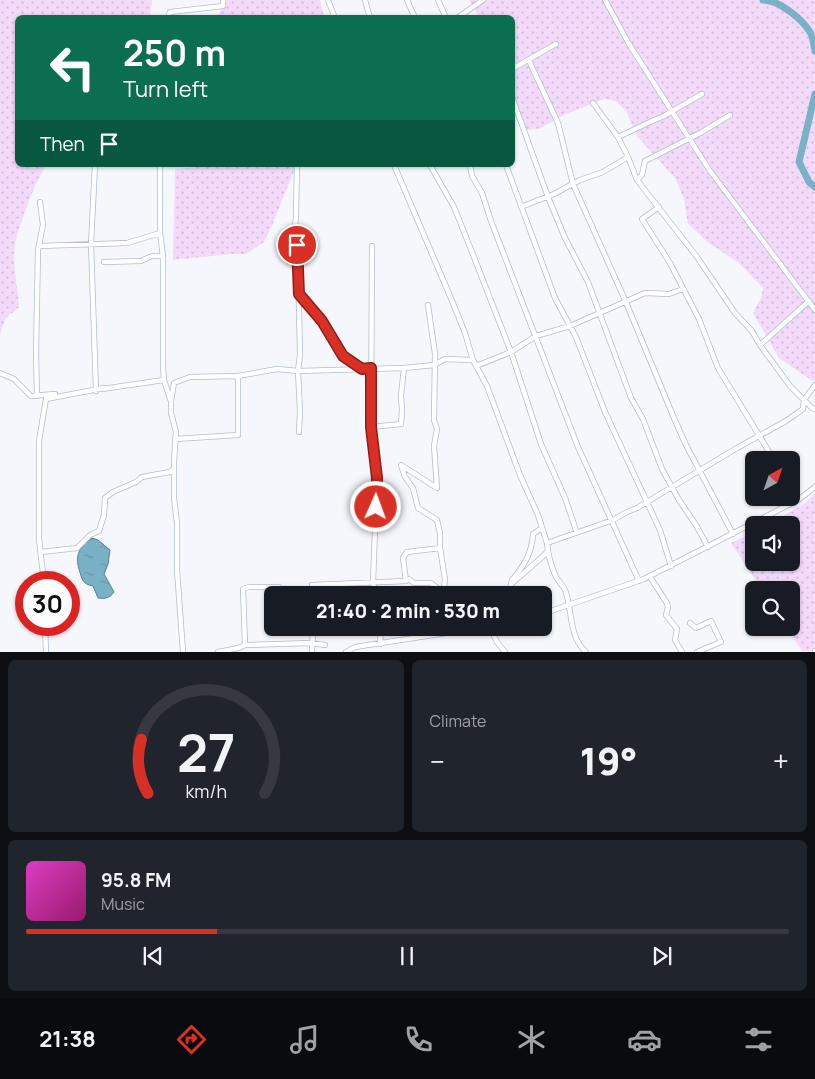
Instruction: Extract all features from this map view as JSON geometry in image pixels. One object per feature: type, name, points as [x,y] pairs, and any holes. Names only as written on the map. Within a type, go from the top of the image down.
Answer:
[{"type":"street","points":[[169,15],[170,12],[223,6],[223,0]]},
{"type":"street","points":[[328,0],[334,15]]},
{"type":"street","points":[[365,0],[369,15]]},
{"type":"street","points":[[406,0],[414,15]]},
{"type":"street","points":[[438,0],[445,15]]},
{"type":"street","points":[[461,15],[483,0]]},
{"type":"street","points":[[605,0],[671,113],[690,138],[716,179],[815,310]]},
{"type":"street","points":[[515,67],[556,44]]},
{"type":"street","points":[[529,59],[558,123],[573,184],[625,300],[674,418],[734,534]]},
{"type":"street","points":[[618,138],[671,113],[702,94]]},
{"type":"street","points":[[593,103],[618,138],[637,180],[697,257],[735,313],[752,331],[790,386],[815,409]]},
{"type":"street","points":[[515,105],[548,196],[565,238],[588,282],[631,398],[643,419],[662,469],[708,547]]},
{"type":"street","points":[[637,180],[642,174],[645,161],[690,138],[730,114]]},
{"type":"street","points":[[521,207],[603,172],[628,157]]},
{"type":"street","points":[[95,167],[91,244],[96,391]]},
{"type":"street","points":[[160,167],[160,233],[163,256],[163,367],[164,380],[176,432],[174,498],[177,578],[183,652]]},
{"type":"street","points":[[297,167],[295,228],[299,294],[299,432]]},
{"type":"street","points":[[395,167],[450,296],[465,333],[473,360],[486,386],[542,528],[557,578],[565,590],[575,636],[580,646],[586,652]]},
{"type":"street","points":[[431,167],[454,208],[472,252],[511,352],[541,444],[566,498],[576,534]]},
{"type":"street","points":[[470,167],[472,176],[482,193],[514,283],[536,336],[556,394],[639,581]]},
{"type":"street","points":[[507,167],[555,298],[576,337],[605,412],[660,530],[671,566]]},
{"type":"street","points":[[37,396],[36,345],[39,246],[43,225],[40,202]]},
{"type":"street","points":[[659,208],[642,219],[666,255],[699,319],[718,368],[768,451]]},
{"type":"street","points":[[39,246],[127,243],[160,233]]},
{"type":"street","points":[[372,246],[371,427],[377,478],[374,586]]},
{"type":"street","points":[[104,262],[141,260],[152,256],[163,256]]},
{"type":"street","points":[[476,366],[511,352],[536,336],[570,326],[625,300],[645,293],[669,294],[683,289]]},
{"type":"street","points":[[299,294],[322,321],[343,356],[362,369]]},
{"type":"street","points":[[760,345],[808,301]]},
{"type":"street","points":[[428,304],[434,354],[434,420],[437,429],[434,446],[437,488],[401,464],[405,477],[413,488],[418,508],[437,520],[440,533],[444,586]]},
{"type":"street","points":[[170,401],[174,383],[190,377],[238,376],[277,370],[404,368],[434,365],[445,359],[473,360]]},
{"type":"street","points":[[371,427],[401,424],[404,368]]},
{"type":"street","points":[[0,373],[14,379],[31,396],[96,391],[110,387],[164,380]]},
{"type":"street","points":[[175,439],[238,435],[238,376]]},
{"type":"street","points":[[547,543],[613,520],[646,503],[786,421],[803,410],[804,400],[815,385]]},
{"type":"street","points":[[43,571],[39,441],[46,399],[104,388]]},
{"type":"street","points":[[41,552],[77,548],[90,535],[99,531],[104,515],[105,498],[142,478],[170,472],[173,469]]},
{"type":"street","points":[[800,498],[815,487]]},
{"type":"street","points":[[552,611],[650,577],[787,506]]},
{"type":"street","points":[[511,584],[529,555],[533,534],[542,528]]},
{"type":"street","points":[[406,581],[403,558],[407,552],[440,548]]},
{"type":"street","points":[[511,584],[548,551]]},
{"type":"street","points":[[650,577],[667,603],[666,616],[677,629],[675,640],[682,652]]},
{"type":"street","points":[[312,586],[406,581],[409,579],[414,583],[431,583],[435,586]]},
{"type":"street","points":[[245,645],[243,589],[264,587]]},
{"type":"street","points":[[690,623],[696,628],[711,621],[720,642],[697,652]]},
{"type":"street","points":[[45,636],[46,652]]},
{"type":"street","points":[[312,652],[313,636]]},
{"type":"street","points":[[380,636],[380,644]]},
{"type":"street","points":[[346,652],[355,647],[426,636]]},
{"type":"street","points":[[494,636],[505,652]]},
{"type":"street","points":[[218,652],[245,645],[312,643],[325,645]]},
{"type":"shaded area","points":[[0,0],[152,0],[150,15],[15,15],[15,167],[45,167],[28,203],[15,245],[14,253],[19,307],[5,319],[0,335]]},
{"type":"shaded area","points":[[227,0],[320,0],[324,15],[218,15]]},
{"type":"shaded area","points":[[469,0],[815,0],[815,381],[779,358],[753,313],[761,298],[763,288],[739,263],[710,244],[688,224],[684,199],[675,178],[637,136],[626,111],[616,101],[604,99],[566,114],[539,129],[525,130],[515,112],[515,15],[478,15]]},
{"type":"shaded area","points":[[198,167],[300,167],[294,171],[264,242],[246,254],[173,260],[175,169]]},
{"type":"shaded area","points":[[815,494],[815,651],[802,651],[792,636],[800,636],[800,581],[756,581],[749,571],[800,571],[800,516],[783,516],[804,504]]},
{"type":"shaded area","points":[[745,536],[745,564],[731,543]]},
{"type":"water","points":[[92,538],[98,540],[110,550],[104,574],[114,592],[111,596],[98,598],[93,586],[83,580],[78,564],[78,555],[84,545]]},
{"type":"waterway","points":[[763,0],[776,3],[790,11],[802,22],[811,34],[815,51]]},
{"type":"waterway","points":[[815,94],[799,162],[809,182],[815,187]]},
{"type":"route","points":[[297,245],[299,294],[322,321],[343,356],[362,369],[371,368],[371,427],[377,478],[376,507]]}]
